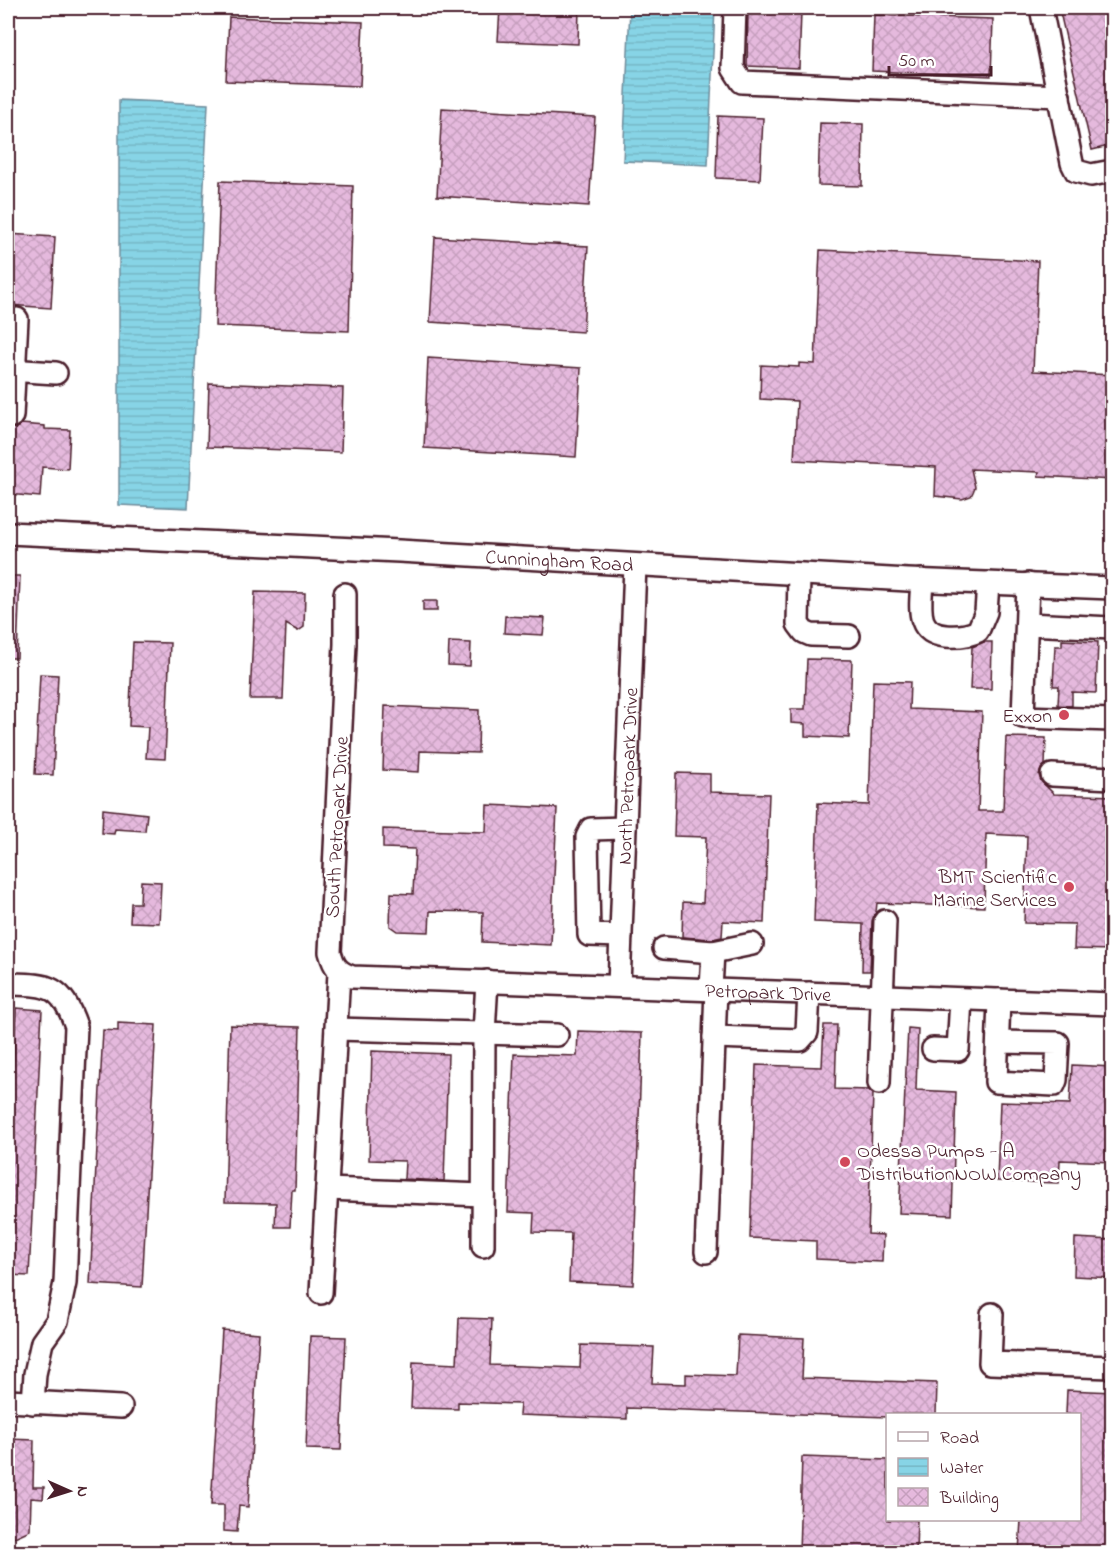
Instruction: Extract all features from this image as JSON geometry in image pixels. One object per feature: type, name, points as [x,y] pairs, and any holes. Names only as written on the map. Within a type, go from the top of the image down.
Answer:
[{"type":"street","points":[[735,8],[733,68],[742,82],[1059,96]]},
{"type":"street","points":[[1041,8],[1072,163],[1076,171],[1091,175],[1113,171]]},
{"type":"street","points":[[12,416],[11,370],[17,319]]},
{"type":"street","points":[[11,370],[56,373]]},
{"type":"street","name":"Cunningham Road","points":[[8,533],[1113,588]]},
{"type":"street","name":"North Petropark Drive","points":[[619,986],[635,566]]},
{"type":"street","points":[[799,574],[798,624],[804,632],[811,635],[849,636]]},
{"type":"street","points":[[922,580],[921,610],[924,626],[929,632],[938,636],[953,637],[978,631],[986,612],[988,583]]},
{"type":"street","points":[[1029,585],[1023,717],[1113,720]]},
{"type":"street","name":"South Petropark Drive","points":[[339,973],[333,965],[330,952],[345,644],[345,594]]},
{"type":"street","points":[[1027,624],[1113,628]]},
{"type":"street","points":[[1052,775],[1113,778]]},
{"type":"street","points":[[621,936],[589,935],[587,837],[591,829],[625,828]]},
{"type":"street","points":[[879,1083],[885,921]]},
{"type":"street","points":[[664,948],[713,952],[752,944]]},
{"type":"street","points":[[706,1252],[714,1037],[713,952]]},
{"type":"street","points":[[321,1293],[339,973]]},
{"type":"street","name":"Petropark Drive","points":[[339,973],[352,977],[1113,1004]]},
{"type":"street","points":[[483,1246],[484,1033],[487,981]]},
{"type":"street","points":[[8,984],[43,985],[59,993],[71,1011],[76,1026],[64,1283],[57,1321],[42,1342],[35,1374],[33,1403]]},
{"type":"street","points":[[714,1037],[800,1040],[807,1032],[809,993]]},
{"type":"street","points":[[933,1049],[958,1050],[961,999]]},
{"type":"street","points":[[998,1042],[999,1000]]},
{"type":"street","points":[[336,1029],[557,1035]]},
{"type":"street","points":[[327,1189],[483,1195]]},
{"type":"street","points":[[992,1314],[990,1363],[1113,1367]]},
{"type":"street","points":[[8,1401],[121,1407]]},
{"type":"water","points":[[264,8],[348,8],[348,12]]},
{"type":"water","points":[[630,8],[715,8],[708,165],[623,161]]},
{"type":"water","points":[[119,100],[208,104],[188,508],[119,505]]},
{"type":"building","points":[[500,8],[579,8],[578,44],[498,41]]},
{"type":"building","points":[[1059,8],[1113,8],[1113,145],[1092,150]]},
{"type":"building","points":[[748,10],[801,12],[799,68],[747,66]]},
{"type":"building","points":[[874,15],[993,19],[991,76],[872,71]]},
{"type":"building","points":[[229,17],[363,22],[360,86],[226,81]]},
{"type":"building","points":[[442,108],[595,117],[589,206],[437,196]]},
{"type":"building","points":[[718,116],[763,118],[760,180],[716,178]]},
{"type":"building","points":[[820,123],[863,124],[862,186],[818,185]]},
{"type":"building","points":[[220,181],[353,186],[349,331],[215,326]]},
{"type":"building","points":[[8,234],[55,237],[51,308],[8,305]]},
{"type":"building","points":[[435,237],[588,246],[583,332],[430,322]]},
{"type":"building","points":[[820,250],[1038,261],[1033,371],[1113,375],[1113,480],[1038,476],[1039,472],[971,469],[975,487],[971,496],[962,499],[935,496],[936,467],[794,460],[797,401],[760,399],[761,365],[799,367],[799,363],[815,364]]},
{"type":"building","points":[[428,358],[581,368],[576,457],[424,448]]},
{"type":"building","points":[[209,383],[343,388],[341,452],[207,447]]},
{"type":"building","points":[[21,424],[45,426],[45,429],[70,430],[68,469],[42,467],[40,497],[8,494],[8,428],[17,428]]},
{"type":"building","points":[[8,576],[20,576],[17,658],[8,658]]},
{"type":"building","points":[[255,592],[305,593],[304,627],[298,631],[286,624],[283,699],[250,699]]},
{"type":"building","points":[[423,601],[437,601],[437,611],[423,611]]},
{"type":"building","points":[[505,616],[545,618],[543,635],[504,633]]},
{"type":"building","points":[[1062,640],[1098,642],[1096,693],[1072,692],[1072,706],[1058,705],[1059,686],[1053,686],[1055,646],[1062,646]]},
{"type":"building","points":[[133,642],[170,643],[165,759],[146,758],[148,727],[129,726]]},
{"type":"building","points":[[449,642],[471,643],[470,666],[448,665]]},
{"type":"building","points":[[984,642],[992,642],[991,689],[970,689],[972,647]]},
{"type":"building","points":[[807,659],[852,660],[849,738],[805,736],[805,724],[791,723],[791,709],[805,709]]},
{"type":"building","points":[[40,674],[58,675],[53,775],[35,774]]},
{"type":"building","points":[[873,681],[910,682],[909,709],[982,712],[978,811],[1003,811],[1006,737],[1046,738],[1045,765],[1039,775],[1041,781],[1054,794],[1113,796],[1113,950],[1074,949],[1075,924],[1024,923],[1027,836],[986,834],[984,907],[877,903],[872,921],[870,971],[862,971],[863,924],[814,922],[818,803],[869,805]]},
{"type":"building","points":[[385,706],[479,710],[478,753],[420,751],[419,772],[383,770]]},
{"type":"building","points":[[676,773],[710,774],[710,792],[769,794],[764,923],[723,921],[722,937],[712,939],[682,937],[683,902],[703,903],[706,837],[674,836]]},
{"type":"building","points":[[487,805],[557,808],[551,945],[482,942],[483,912],[430,911],[429,932],[397,931],[390,926],[391,893],[413,894],[415,849],[383,848],[383,829],[486,832]]},
{"type":"building","points":[[103,809],[147,814],[145,831],[115,829],[114,834],[102,833]]},
{"type":"building","points":[[141,881],[161,882],[159,923],[130,922],[131,903],[140,903]]},
{"type":"building","points":[[16,1008],[42,1010],[29,1276],[8,1275],[8,1188]]},
{"type":"building","points":[[118,1023],[156,1025],[142,1287],[90,1284],[103,1030],[118,1031]]},
{"type":"building","points":[[230,1025],[300,1027],[295,1190],[292,1190],[290,1227],[275,1227],[276,1203],[225,1202]]},
{"type":"building","points":[[824,1025],[837,1025],[835,1089],[869,1090],[873,1094],[868,1234],[883,1235],[882,1262],[816,1259],[816,1241],[750,1238],[756,1065],[822,1067]]},
{"type":"building","points":[[908,1028],[918,1029],[916,1090],[956,1092],[952,1215],[899,1213]]},
{"type":"building","points":[[578,1031],[642,1033],[633,1285],[569,1282],[571,1233],[533,1232],[534,1213],[508,1212],[514,1054],[577,1056]]},
{"type":"building","points":[[372,1051],[448,1054],[444,1181],[404,1179],[405,1161],[369,1160]]},
{"type":"building","points":[[1072,1065],[1113,1067],[1113,1162],[1060,1160],[1059,1183],[997,1181],[1000,1102],[1070,1104]]},
{"type":"building","points":[[1075,1238],[1113,1240],[1113,1278],[1074,1276]]},
{"type":"building","points":[[459,1318],[492,1319],[490,1365],[580,1368],[581,1345],[654,1347],[652,1383],[686,1384],[686,1374],[736,1376],[738,1335],[804,1338],[802,1378],[937,1383],[936,1413],[886,1413],[886,1417],[627,1408],[627,1419],[519,1415],[520,1404],[458,1402],[458,1409],[411,1408],[413,1362],[457,1364]]},
{"type":"building","points":[[222,1330],[259,1333],[248,1507],[239,1506],[237,1532],[224,1531],[224,1505],[211,1505]]},
{"type":"building","points":[[310,1336],[346,1337],[341,1450],[306,1449]]},
{"type":"building","points":[[1067,1390],[1113,1392],[1113,1501],[1110,1501],[1109,1552],[1019,1552],[1021,1521],[1081,1521],[1081,1413],[1066,1413]]},
{"type":"building","points":[[8,1439],[34,1440],[33,1487],[44,1487],[43,1499],[31,1498],[30,1530],[8,1540]]},
{"type":"building","points":[[802,1457],[886,1460],[886,1521],[917,1521],[916,1552],[799,1552]]},
{"type":"place","name":"Exxon","points":[[1064,715]]},
{"type":"place","name":"BMT Scientific Marine Services","points":[[1069,887]]},
{"type":"place","name":"Odessa Pumps - A DistributionNOW Company","points":[[845,1162]]}]
